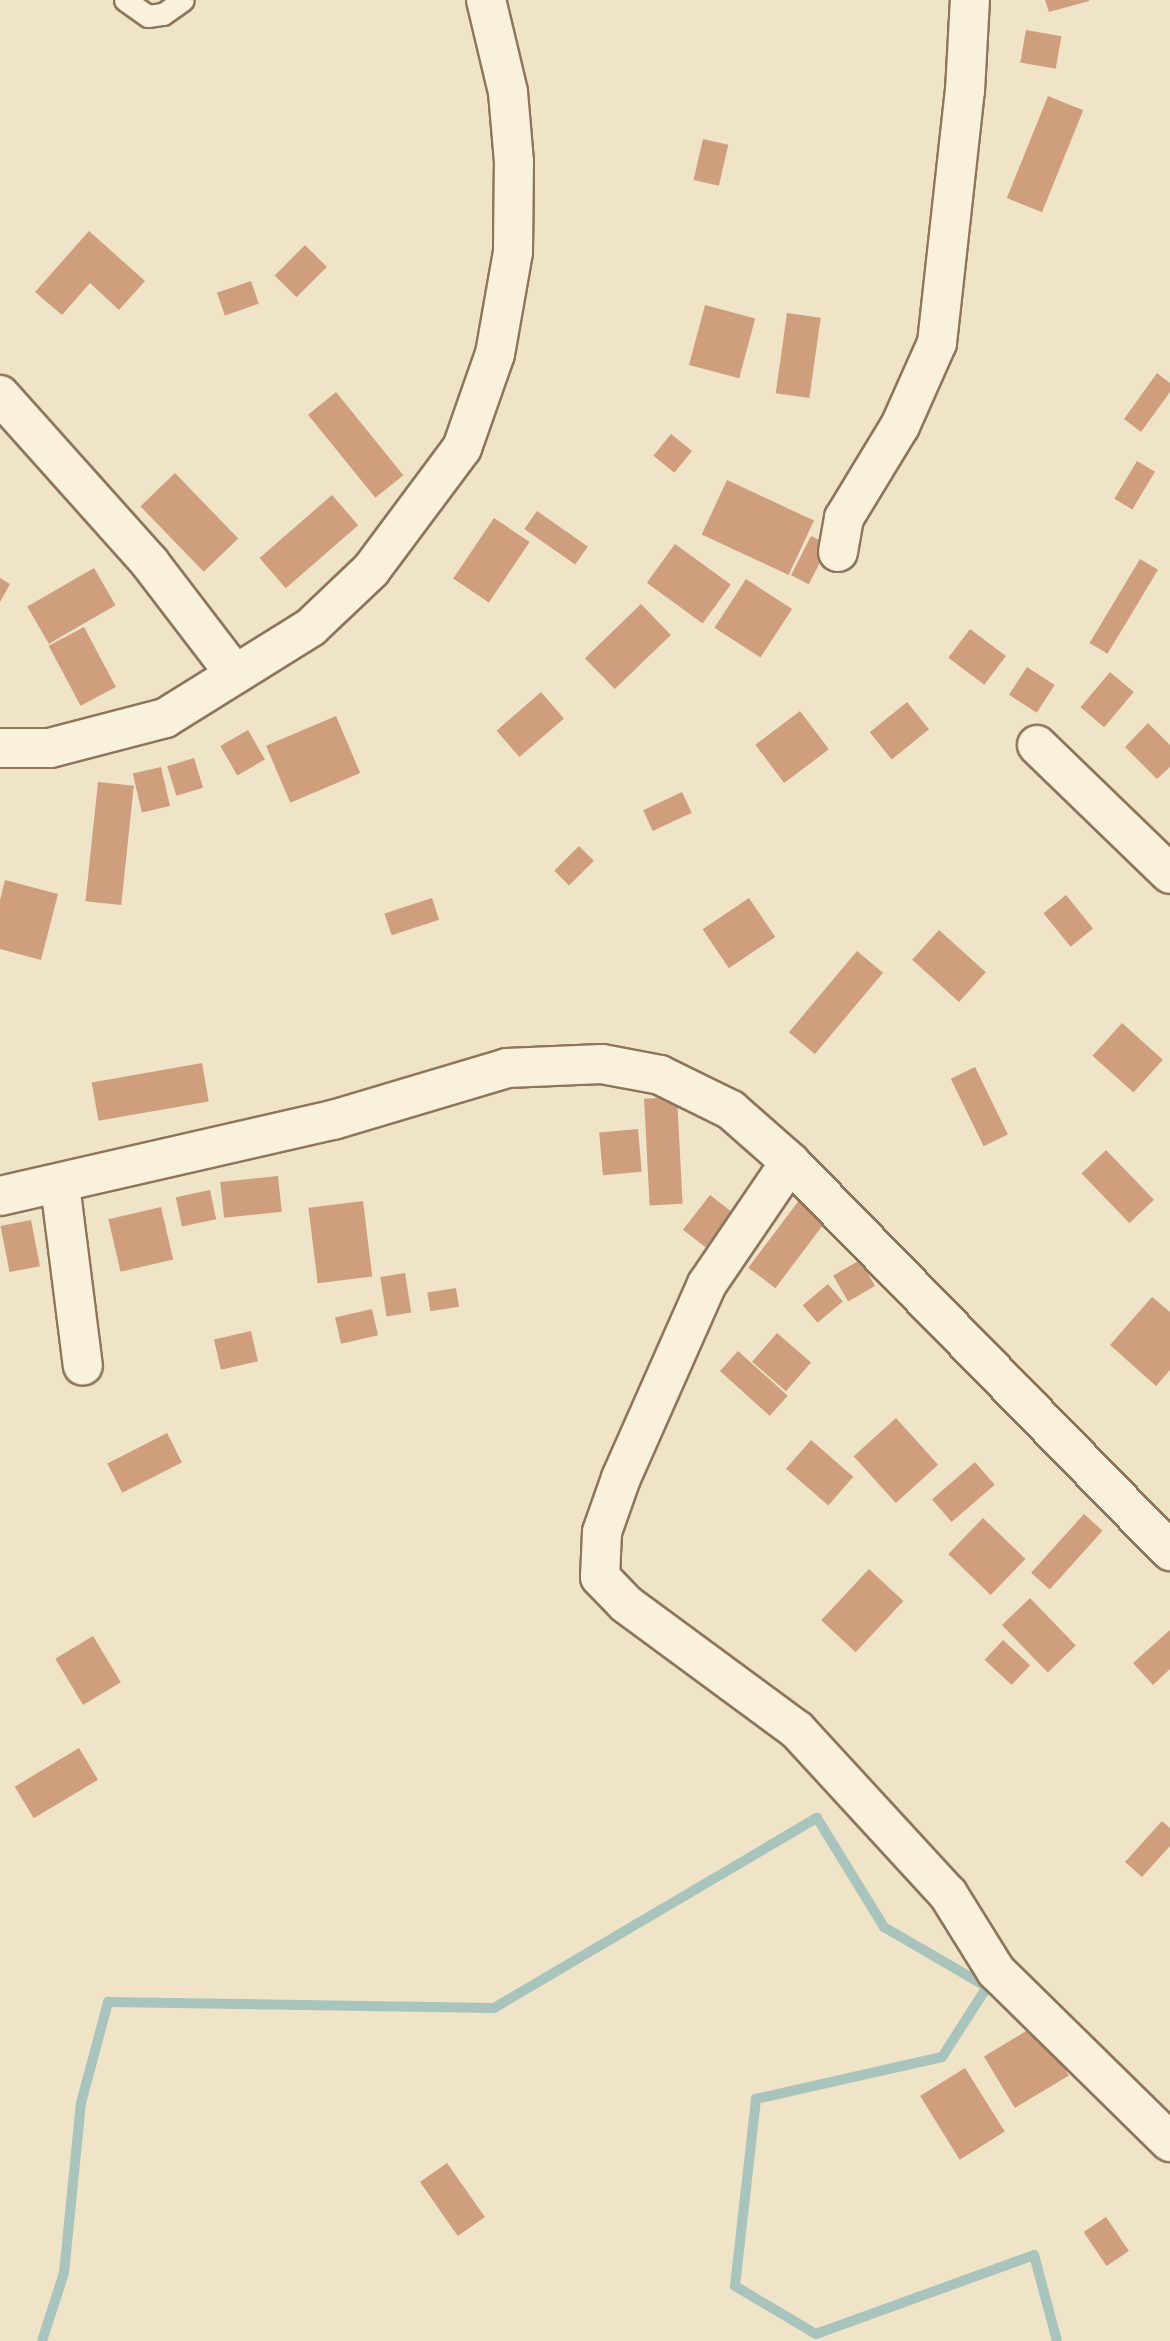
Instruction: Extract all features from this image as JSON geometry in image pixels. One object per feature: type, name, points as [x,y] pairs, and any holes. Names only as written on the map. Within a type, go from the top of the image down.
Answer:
[{"type":"street","points":[[0,747],[50,748],[165,718],[311,627],[371,570],[462,448],[495,354],[513,252],[514,162],[508,92],[486,0]]},
{"type":"street","points":[[838,552],[844,518],[900,426],[937,343],[965,91],[970,0]]},
{"type":"street","points":[[0,395],[150,563],[235,674]]},
{"type":"street","points":[[1037,745],[1170,874]]},
{"type":"street","points":[[0,1196],[60,1185],[332,1120],[507,1068],[602,1064],[660,1074],[731,1110],[790,1162],[1170,1551]]},
{"type":"street","points":[[790,1162],[707,1284],[621,1478],[602,1532],[600,1577],[626,1604],[797,1730],[948,1894],[996,1972],[1170,2142]]},
{"type":"street","points":[[60,1185],[83,1366]]},
{"type":"lane","points":[[125,0],[148,16],[163,14],[183,0]]},
{"type":"building","points":[[1045,0],[1089,0],[1089,1],[1049,12]]},
{"type":"building","points":[[1026,30],[1061,36],[1056,69],[1020,62]]},
{"type":"building","points":[[1048,96],[1083,110],[1042,212],[1007,198]]},
{"type":"building","points":[[703,139],[728,145],[719,186],[694,180]]},
{"type":"building","points":[[89,231],[145,281],[119,310],[90,283],[62,315],[35,292]]},
{"type":"building","points":[[305,245],[327,267],[297,297],[275,275]]},
{"type":"building","points":[[251,281],[259,304],[225,315],[217,293]]},
{"type":"building","points":[[705,305],[755,318],[739,378],[689,365]]},
{"type":"building","points":[[787,313],[821,318],[809,398],[776,393]]},
{"type":"building","points":[[1157,373],[1170,383],[1170,392],[1141,432],[1124,419]]},
{"type":"building","points":[[336,392],[403,475],[375,498],[308,415]]},
{"type":"building","points":[[671,434],[692,451],[674,473],[653,456]]},
{"type":"building","points":[[1137,461],[1155,472],[1132,510],[1114,499]]},
{"type":"building","points":[[175,473],[238,538],[204,572],[140,506]]},
{"type":"building","points":[[727,480],[814,521],[789,575],[702,534]]},
{"type":"building","points":[[332,495],[358,525],[286,588],[260,558]]},
{"type":"building","points":[[537,511],[588,547],[575,565],[524,529]]},
{"type":"building","points":[[494,518],[530,542],[489,603],[453,579]]},
{"type":"building","points":[[811,536],[829,545],[809,584],[791,575]]},
{"type":"building","points":[[675,544],[731,585],[703,623],[647,583]]},
{"type":"building","points":[[1140,559],[1158,570],[1108,654],[1090,643]]},
{"type":"building","points":[[94,568],[115,605],[49,644],[27,606]]},
{"type":"building","points":[[0,578],[10,584],[0,602]]},
{"type":"building","points":[[746,579],[792,609],[761,658],[714,628]]},
{"type":"building","points":[[641,604],[671,635],[615,689],[585,658]]},
{"type":"building","points":[[84,627],[116,687],[81,706],[49,646]]},
{"type":"building","points":[[970,629],[1006,656],[984,685],[948,658]]},
{"type":"building","points":[[1027,667],[1055,685],[1037,713],[1009,695]]},
{"type":"building","points":[[1110,672],[1134,692],[1104,727],[1080,707]]},
{"type":"building","points":[[541,692],[564,718],[519,757],[496,731]]},
{"type":"building","points":[[907,702],[929,729],[892,759],[870,732]]},
{"type":"building","points":[[800,711],[829,749],[784,783],[755,745]]},
{"type":"building","points":[[336,716],[360,773],[290,803],[266,746]]},
{"type":"building","points":[[1148,723],[1170,745],[1170,767],[1157,779],[1125,747]]},
{"type":"building","points":[[248,730],[265,759],[237,775],[220,746]]},
{"type":"building","points":[[194,758],[203,788],[176,796],[167,766]]},
{"type":"building","points":[[161,767],[170,806],[142,812],[133,774]]},
{"type":"building","points":[[98,782],[134,786],[121,905],[85,901]]},
{"type":"building","points":[[682,792],[692,813],[653,831],[643,810]]},
{"type":"building","points":[[579,846],[594,861],[569,886],[554,871]]},
{"type":"building","points":[[5,880],[58,894],[41,960],[0,949],[0,900]]},
{"type":"building","points":[[1066,895],[1093,928],[1071,947],[1043,913]]},
{"type":"building","points":[[432,898],[439,920],[392,935],[384,913]]},
{"type":"building","points":[[749,898],[775,937],[729,968],[703,929]]},
{"type":"building","points":[[939,930],[986,972],[959,1002],[912,960]]},
{"type":"building","points":[[857,951],[883,973],[815,1054],[789,1032]]},
{"type":"building","points":[[1122,1023],[1163,1060],[1133,1093],[1093,1056]]},
{"type":"building","points":[[202,1063],[209,1101],[98,1121],[92,1082]]},
{"type":"building","points":[[975,1067],[1008,1134],[984,1146],[951,1079]]},
{"type":"building","points":[[677,1097],[683,1204],[650,1206],[644,1099]]},
{"type":"building","points":[[638,1129],[642,1172],[603,1175],[599,1132]]},
{"type":"building","points":[[1106,1150],[1154,1200],[1129,1223],[1082,1174]]},
{"type":"building","points":[[278,1176],[282,1212],[224,1218],[220,1182]]},
{"type":"building","points":[[210,1190],[216,1219],[182,1227],[176,1197]]},
{"type":"building","points":[[710,1195],[733,1213],[706,1248],[683,1230]]},
{"type":"building","points":[[800,1199],[827,1219],[775,1288],[748,1268]]},
{"type":"building","points":[[363,1201],[372,1276],[318,1283],[308,1208]]},
{"type":"building","points":[[161,1207],[173,1260],[121,1272],[108,1219]]},
{"type":"building","points":[[31,1220],[40,1266],[10,1272],[1,1226]]},
{"type":"building","points":[[860,1260],[875,1286],[848,1301],[833,1276]]},
{"type":"building","points":[[405,1273],[411,1313],[387,1316],[380,1277]]},
{"type":"building","points":[[828,1284],[843,1302],[818,1323],[803,1305]]},
{"type":"building","points":[[456,1288],[459,1307],[430,1311],[427,1293]]},
{"type":"building","points":[[1152,1297],[1170,1312],[1170,1370],[1156,1386],[1110,1345]]},
{"type":"building","points":[[372,1309],[378,1335],[341,1344],[335,1318]]},
{"type":"building","points":[[251,1331],[258,1361],[221,1370],[214,1340]]},
{"type":"building","points":[[777,1333],[811,1363],[786,1391],[752,1362]]},
{"type":"building","points":[[738,1351],[788,1396],[770,1416],[720,1371]]},
{"type":"building","points":[[896,1418],[938,1465],[896,1503],[854,1456]]},
{"type":"building","points":[[167,1433],[182,1462],[122,1493],[107,1463]]},
{"type":"building","points":[[811,1440],[853,1477],[828,1505],[786,1469]]},
{"type":"building","points":[[975,1462],[995,1485],[952,1522],[932,1499]]},
{"type":"building","points":[[1084,1514],[1103,1531],[1050,1589],[1031,1573]]},
{"type":"building","points":[[983,1518],[1025,1559],[991,1595],[948,1554]]},
{"type":"building","points":[[869,1569],[903,1601],[856,1652],[821,1620]]},
{"type":"building","points":[[1030,1598],[1076,1645],[1048,1673],[1002,1625]]},
{"type":"building","points":[[1170,1630],[1170,1669],[1153,1685],[1133,1663]]},
{"type":"building","points":[[93,1636],[121,1682],[83,1705],[55,1659]]},
{"type":"building","points":[[1003,1640],[1030,1665],[1012,1685],[985,1660]]},
{"type":"building","points":[[79,1748],[98,1780],[34,1818],[15,1787]]},
{"type":"building","points":[[1162,1821],[1170,1828],[1170,1846],[1142,1877],[1125,1862]]},
{"type":"building","points":[[1038,2024],[1069,2075],[1015,2108],[984,2056]]},
{"type":"building","points":[[965,2068],[1005,2132],[960,2160],[920,2096]]},
{"type":"building","points":[[447,2163],[485,2217],[458,2236],[420,2182]]},
{"type":"building","points":[[1106,2217],[1129,2251],[1107,2266],[1084,2232]]},
{"type":"waterway","points":[[42,2341],[64,2273],[81,2103],[108,2002],[494,2008],[817,1818],[884,1927],[987,1987],[942,2057],[756,2099],[735,2286],[816,2334],[1034,2255],[1057,2341]]}]
